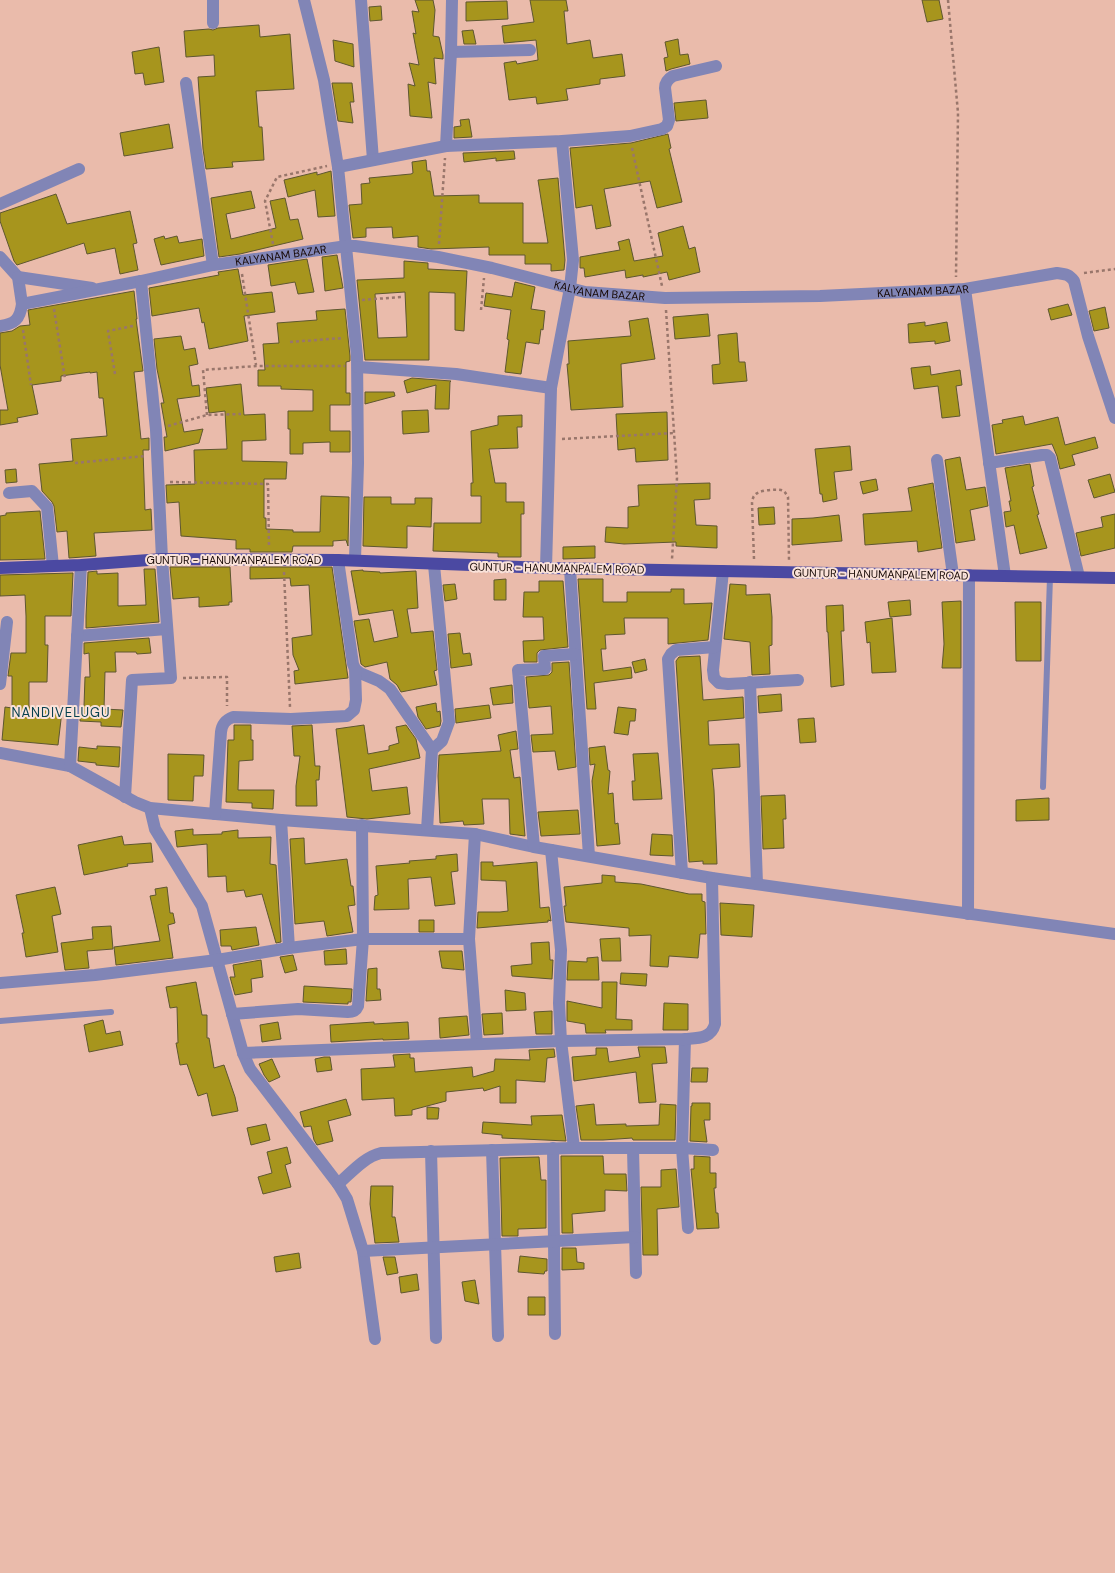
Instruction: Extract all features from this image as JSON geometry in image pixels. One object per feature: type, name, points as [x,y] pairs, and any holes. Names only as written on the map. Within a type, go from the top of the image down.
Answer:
[{"type":"main road","name":"GUNTUR - HANUMANPALEM ROAD","points":[[0,568],[81,565],[162,559],[355,560],[434,565],[570,569],[1115,578]]},
{"type":"street","points":[[213,0],[213,23]]},
{"type":"street","points":[[304,0],[324,80],[338,165],[347,246],[358,367],[358,463],[355,560]]},
{"type":"street","points":[[361,0],[373,160]]},
{"type":"street","points":[[446,146],[452,0]]},
{"type":"street","points":[[451,52],[530,50]]},
{"type":"street","points":[[338,165],[446,146],[562,141],[630,136],[662,129],[667,126],[668,120],[665,83],[674,76],[716,66]]},
{"type":"street","points":[[186,83],[213,265]]},
{"type":"street","points":[[546,568],[551,388],[570,288],[573,252],[562,141]]},
{"type":"street","points":[[0,204],[79,169]]},
{"type":"street","name":"KALYANAM BAZAR","points":[[21,309],[52,299],[213,265],[347,246],[438,257],[585,292],[665,298],[820,296],[961,289],[1057,273],[1070,275]]},
{"type":"street","points":[[0,257],[18,277],[21,309],[16,322],[9,325],[0,326]]},
{"type":"street","points":[[1070,275],[1074,280],[1088,336],[1115,418]]},
{"type":"street","points":[[18,277],[102,289]]},
{"type":"street","points":[[126,797],[132,680],[171,678],[162,559],[156,430],[141,281]]},
{"type":"street","points":[[961,289],[989,463],[1005,576]]},
{"type":"street","points":[[358,367],[456,374],[551,388]]},
{"type":"street","points":[[989,463],[1042,455],[1047,455],[1050,458],[1079,577]]},
{"type":"street","points":[[937,460],[952,575]]},
{"type":"street","points":[[9,493],[32,491],[46,507],[53,566]]},
{"type":"street","points":[[215,814],[220,732],[222,725],[227,720],[233,717],[291,719],[347,716],[354,710],[356,700],[355,669],[353,664],[338,560]]},
{"type":"street","points":[[70,766],[81,565]]},
{"type":"street","points":[[432,750],[442,741],[449,722],[434,565]]},
{"type":"street","points":[[570,569],[589,856]]},
{"type":"street","points":[[723,571],[713,670],[714,678],[719,683],[798,680]]},
{"type":"street","points":[[968,914],[969,576]]},
{"type":"street","points":[[0,684],[7,622]]},
{"type":"street","points":[[77,636],[167,629]]},
{"type":"street","points":[[682,873],[668,659],[676,650],[715,647]]},
{"type":"street","points":[[534,847],[518,670],[545,669],[544,656],[575,654]]},
{"type":"street","points":[[355,669],[360,673],[379,681],[390,689],[432,750],[427,830]]},
{"type":"street","points":[[750,682],[757,884]]},
{"type":"street","points":[[0,754],[70,766],[141,805],[150,808],[281,820],[475,834],[534,847],[712,878],[1115,934]]},
{"type":"street","points":[[150,808],[155,829],[202,906],[243,1053],[255,1076],[338,1184],[347,1199],[363,1251],[375,1339]]},
{"type":"street","points":[[281,820],[289,948]]},
{"type":"street","points":[[232,1014],[298,1009],[353,1012],[356,1010],[358,1006],[363,939],[362,825]]},
{"type":"street","points":[[475,834],[469,939],[477,1044]]},
{"type":"street","points":[[551,850],[561,950],[559,990],[561,1041],[574,1148]]},
{"type":"street","points":[[243,1053],[561,1041],[685,1039],[705,1037],[710,1034],[715,1024],[712,878]]},
{"type":"street","points":[[0,983],[95,976],[217,960],[289,948],[363,939],[469,939]]},
{"type":"street","points":[[685,1039],[682,1148],[688,1228]]},
{"type":"street","points":[[338,1184],[367,1159],[374,1154],[381,1153],[553,1148],[682,1148],[713,1150]]},
{"type":"street","points":[[553,1148],[555,1334]]},
{"type":"street","points":[[633,1149],[636,1273]]},
{"type":"street","points":[[492,1150],[498,1336]]},
{"type":"street","points":[[431,1151],[436,1338]]},
{"type":"street","points":[[363,1251],[635,1237]]},
{"type":"lane","points":[[1043,787],[1050,577]]},
{"type":"lane","points":[[0,1021],[111,1012]]},
{"type":"path","points":[[948,0],[958,113],[961,289]]},
{"type":"path","points":[[630,136],[665,298],[676,478],[671,570]]},
{"type":"path","points":[[438,257],[446,146]]},
{"type":"path","points":[[275,256],[266,201],[277,177],[338,165]]},
{"type":"path","points":[[240,261],[256,366]]},
{"type":"path","points":[[481,310],[485,267]]},
{"type":"path","points":[[1070,275],[1115,269]]},
{"type":"path","points":[[352,301],[401,297]]},
{"type":"path","points":[[52,299],[65,379]]},
{"type":"path","points":[[21,309],[31,385]]},
{"type":"path","points":[[115,374],[108,331],[146,324]]},
{"type":"path","points":[[290,342],[355,337]]},
{"type":"path","points":[[207,415],[203,370],[256,366],[358,367]]},
{"type":"path","points":[[156,430],[207,415],[241,414]]},
{"type":"path","points":[[549,440],[674,432]]},
{"type":"path","points":[[75,463],[157,455]]},
{"type":"path","points":[[158,482],[268,484],[269,560]]},
{"type":"path","points":[[754,572],[753,496],[762,491],[780,490],[785,492],[788,497],[789,572]]},
{"type":"path","points":[[284,560],[291,719]]},
{"type":"path","points":[[171,678],[227,677],[227,720]]},
{"type":"building","points":[[415,0],[433,0],[435,10],[433,36],[439,37],[443,55],[443,59],[434,58],[436,84],[428,82],[432,118],[410,116],[408,84],[415,86],[409,63],[419,65],[413,33],[416,34],[412,11],[419,12]]},
{"type":"building","points":[[530,0],[566,0],[568,11],[564,11],[567,44],[590,40],[593,58],[622,54],[625,76],[600,79],[600,84],[566,89],[568,100],[537,104],[536,97],[509,100],[504,63],[516,61],[517,64],[538,60],[537,49],[536,40],[504,43],[502,26],[534,22]]},
{"type":"building","points":[[922,0],[939,0],[943,19],[927,22]]},
{"type":"building","points":[[507,1],[508,19],[466,21],[466,2]]},
{"type":"building","points":[[381,6],[382,20],[370,21],[369,7]]},
{"type":"building","points":[[259,25],[260,37],[290,34],[294,89],[256,91],[259,127],[262,127],[264,160],[232,162],[233,167],[206,169],[203,149],[198,77],[215,76],[214,55],[186,57],[184,31],[213,30],[218,28]]},
{"type":"building","points":[[473,30],[476,44],[464,44],[462,31]]},
{"type":"building","points":[[678,39],[680,55],[688,54],[690,64],[666,71],[664,58],[668,57],[665,42]]},
{"type":"building","points":[[333,40],[353,44],[354,67],[335,61]]},
{"type":"building","points":[[159,47],[164,82],[145,85],[143,73],[135,74],[132,52]]},
{"type":"building","points":[[332,83],[352,83],[354,102],[350,102],[353,123],[338,121]]},
{"type":"building","points":[[706,100],[708,118],[676,121],[674,103]]},
{"type":"building","points":[[469,119],[472,137],[454,138],[454,127],[461,126],[460,120]]},
{"type":"building","points":[[169,124],[173,148],[124,156],[120,133]]},
{"type":"building","points":[[668,134],[671,148],[669,149],[682,202],[657,208],[650,181],[604,189],[611,226],[596,229],[592,205],[576,208],[570,148],[631,143]]},
{"type":"building","points":[[514,151],[515,159],[496,161],[496,158],[464,162],[463,153]]},
{"type":"building","points":[[426,160],[427,171],[430,171],[434,196],[479,195],[479,203],[523,203],[523,243],[548,243],[538,180],[558,178],[565,260],[564,270],[551,271],[551,264],[525,264],[525,255],[489,255],[489,247],[431,249],[418,247],[418,236],[393,238],[392,227],[366,228],[366,237],[353,238],[349,205],[362,204],[361,184],[370,183],[369,178],[411,174],[413,173],[412,162]]},
{"type":"building","points":[[331,171],[335,216],[318,217],[315,190],[288,197],[284,180],[317,172],[317,175]]},
{"type":"building","points":[[251,191],[255,208],[226,214],[231,239],[276,228],[270,201],[285,198],[290,220],[298,219],[303,239],[240,254],[219,257],[211,198]]},
{"type":"building","points":[[56,194],[67,224],[130,211],[137,243],[133,244],[138,270],[120,274],[115,248],[87,254],[84,243],[17,265],[14,261],[0,221],[0,213]]},
{"type":"building","points":[[683,226],[689,249],[695,247],[700,272],[669,280],[667,272],[643,277],[643,275],[626,278],[625,270],[585,277],[584,268],[580,268],[580,257],[620,250],[618,242],[629,239],[634,261],[663,256],[658,233]]},
{"type":"building","points":[[164,236],[165,239],[177,236],[179,243],[202,239],[204,256],[161,265],[154,239]]},
{"type":"building","points":[[337,255],[343,288],[325,291],[322,257]]},
{"type":"building","points":[[307,259],[314,292],[298,294],[295,282],[271,286],[268,265]]},
{"type":"building","points":[[404,261],[428,263],[428,269],[467,271],[464,331],[455,330],[455,293],[429,292],[429,360],[365,360],[357,280],[404,278]],"holes":[[[405,292],[407,337],[378,338],[375,294]]]},
{"type":"building","points":[[238,269],[243,295],[272,292],[275,312],[244,316],[248,341],[209,349],[204,322],[202,323],[199,308],[152,316],[149,288],[219,275],[218,272]]},
{"type":"building","points":[[515,282],[535,287],[531,309],[545,311],[543,330],[541,329],[539,344],[526,342],[521,374],[505,372],[511,310],[484,306],[486,293],[512,297]]},
{"type":"building","points":[[134,291],[143,371],[134,372],[141,439],[149,438],[149,450],[143,450],[145,510],[151,509],[152,530],[94,533],[96,556],[69,558],[67,531],[57,532],[54,506],[42,491],[39,464],[73,461],[71,439],[107,436],[103,398],[99,398],[97,372],[61,376],[61,381],[32,385],[38,414],[17,418],[18,422],[0,425],[0,410],[8,410],[0,365],[0,333],[12,331],[20,326],[30,325],[28,310]]},
{"type":"building","points":[[1068,304],[1072,315],[1051,320],[1048,309]]},
{"type":"building","points":[[1105,307],[1109,328],[1094,331],[1089,311]]},
{"type":"building","points":[[345,309],[350,356],[350,361],[346,362],[346,393],[350,393],[350,405],[330,405],[330,431],[350,431],[350,452],[330,452],[330,442],[303,443],[303,454],[290,454],[288,411],[313,411],[313,390],[281,389],[281,386],[258,386],[258,370],[265,370],[263,344],[279,343],[277,323],[317,320],[316,311]]},
{"type":"building","points":[[708,314],[710,336],[675,339],[673,317]]},
{"type":"building","points":[[648,318],[655,359],[621,364],[623,407],[571,410],[567,364],[569,364],[568,341],[631,336],[629,321]]},
{"type":"building","points":[[925,322],[925,326],[947,322],[950,341],[935,344],[935,341],[909,343],[908,324]]},
{"type":"building","points":[[737,333],[739,362],[745,362],[747,381],[713,384],[712,365],[720,364],[718,335]]},
{"type":"building","points":[[181,336],[184,350],[195,348],[198,364],[189,366],[192,386],[199,385],[200,396],[177,399],[184,432],[203,429],[199,443],[165,451],[164,437],[167,437],[161,403],[164,403],[157,369],[154,339]]},
{"type":"building","points":[[930,366],[931,375],[960,370],[962,385],[956,386],[960,416],[942,418],[938,386],[914,389],[911,368]]},
{"type":"building","points":[[412,378],[451,381],[449,409],[435,409],[436,385],[407,393],[404,381]]},
{"type":"building","points":[[241,384],[244,415],[265,414],[266,440],[242,441],[242,461],[287,462],[286,479],[264,479],[264,518],[266,518],[266,529],[293,530],[293,532],[320,532],[321,496],[349,497],[348,546],[346,540],[333,541],[333,546],[293,546],[292,552],[250,552],[250,549],[236,549],[236,540],[181,536],[179,502],[167,503],[166,485],[195,484],[194,450],[227,449],[225,411],[209,413],[206,388]]},
{"type":"building","points":[[365,392],[394,392],[395,396],[365,404]]},
{"type":"building","points":[[428,410],[429,432],[403,434],[402,411]]},
{"type":"building","points":[[667,412],[668,460],[636,462],[635,448],[618,450],[616,414]]},
{"type":"building","points":[[522,415],[522,427],[517,427],[518,448],[489,449],[495,483],[506,483],[506,502],[524,502],[524,514],[521,514],[521,557],[498,557],[498,553],[433,551],[434,523],[481,523],[481,496],[471,496],[471,483],[473,483],[471,431],[498,425],[498,416]]},
{"type":"building","points":[[1023,416],[1025,425],[1058,417],[1065,445],[1095,437],[1098,448],[1072,455],[1075,465],[1060,469],[1052,444],[996,454],[992,425],[1003,423],[1002,420]]},
{"type":"building","points":[[850,446],[852,470],[834,472],[837,499],[823,502],[822,494],[820,494],[815,449]]},
{"type":"building","points":[[960,457],[966,490],[985,487],[988,506],[970,510],[975,540],[956,543],[945,460]]},
{"type":"building","points":[[1030,464],[1034,486],[1032,487],[1039,514],[1037,515],[1047,548],[1020,554],[1014,525],[1006,527],[1004,512],[1011,511],[1009,501],[1011,501],[1005,468]]},
{"type":"building","points":[[16,469],[17,482],[6,483],[5,470]]},
{"type":"building","points":[[1110,474],[1115,492],[1094,498],[1088,480]]},
{"type":"building","points":[[876,479],[878,490],[863,494],[860,482]]},
{"type":"building","points":[[710,483],[710,499],[694,500],[696,525],[717,526],[717,548],[676,546],[676,542],[624,544],[605,542],[606,527],[628,528],[628,507],[639,506],[638,485]]},
{"type":"building","points":[[933,483],[942,548],[918,552],[917,541],[865,545],[863,514],[912,511],[908,488]]},
{"type":"building","points":[[364,497],[391,497],[391,504],[415,504],[415,498],[432,498],[431,527],[407,526],[407,548],[363,546]]},
{"type":"building","points":[[774,507],[775,524],[759,525],[758,508]]},
{"type":"building","points":[[40,511],[45,559],[0,560],[0,516],[6,515],[6,513]]},
{"type":"building","points":[[1115,514],[1115,548],[1081,556],[1076,533],[1103,527],[1101,517]]},
{"type":"building","points":[[839,515],[842,541],[792,545],[792,519]]},
{"type":"building","points":[[595,546],[595,558],[563,559],[563,547]]},
{"type":"building","points":[[170,567],[230,567],[232,602],[229,602],[229,605],[199,607],[199,597],[173,599]]},
{"type":"building","points":[[250,567],[332,567],[348,678],[295,684],[294,671],[299,670],[293,655],[292,638],[312,635],[309,585],[291,586],[290,578],[250,579]]},
{"type":"building","points":[[144,569],[155,569],[159,622],[86,628],[88,572],[97,571],[97,574],[118,573],[118,606],[146,605]]},
{"type":"building","points":[[363,570],[380,573],[416,571],[418,608],[407,609],[411,633],[433,631],[437,670],[434,671],[437,685],[401,692],[397,685],[390,679],[387,662],[365,667],[361,664],[354,621],[369,619],[374,642],[398,637],[393,610],[359,615],[351,571]]},
{"type":"building","points":[[73,573],[71,616],[45,616],[45,645],[48,645],[47,682],[29,682],[29,707],[62,711],[58,745],[2,740],[5,707],[12,708],[12,676],[8,676],[11,653],[26,653],[26,616],[25,595],[0,596],[0,575]]},
{"type":"building","points":[[506,579],[506,600],[494,600],[494,580]]},
{"type":"building","points":[[578,579],[603,579],[603,602],[627,602],[627,592],[671,592],[671,589],[684,589],[684,604],[712,603],[708,640],[668,644],[668,618],[624,618],[625,634],[605,635],[606,649],[601,649],[603,671],[631,667],[632,678],[594,683],[596,709],[587,709]]},
{"type":"building","points":[[539,581],[563,581],[568,647],[540,650],[537,653],[537,662],[524,662],[523,641],[544,640],[543,617],[523,617],[524,592],[539,592]]},
{"type":"building","points":[[455,584],[457,599],[445,601],[443,585]]},
{"type":"building","points":[[730,584],[746,585],[746,595],[770,594],[772,645],[769,646],[770,674],[752,675],[750,642],[724,639]]},
{"type":"building","points":[[910,600],[911,615],[890,617],[888,602]]},
{"type":"building","points":[[961,601],[961,668],[942,668],[944,644],[942,602]]},
{"type":"building","points":[[1015,602],[1041,602],[1041,661],[1016,661]]},
{"type":"building","points":[[843,605],[844,631],[841,631],[844,685],[831,687],[826,606]]},
{"type":"building","points":[[892,618],[896,672],[872,673],[870,642],[867,643],[865,622]]},
{"type":"building","points":[[460,633],[463,654],[470,653],[472,665],[451,668],[448,634]]},
{"type":"building","points":[[149,638],[151,653],[137,654],[136,652],[115,652],[116,672],[105,672],[104,709],[123,710],[121,727],[101,726],[101,722],[80,721],[81,706],[84,706],[85,677],[90,677],[89,653],[84,654],[84,643]]},
{"type":"building","points":[[700,656],[703,700],[743,697],[744,718],[708,721],[709,745],[739,744],[740,767],[712,769],[717,864],[703,864],[703,861],[689,862],[676,661],[679,657]]},
{"type":"building","points":[[645,659],[647,670],[635,673],[632,662]]},
{"type":"building","points":[[569,662],[576,767],[558,770],[555,751],[533,752],[531,735],[553,734],[551,706],[529,708],[526,677],[549,675],[552,672],[552,663]]},
{"type":"building","points":[[512,685],[513,703],[493,705],[490,688]]},
{"type":"building","points":[[781,694],[782,711],[759,713],[758,696]]},
{"type":"building","points":[[436,703],[437,712],[440,711],[440,726],[426,729],[418,717],[416,707]]},
{"type":"building","points":[[489,705],[491,718],[456,723],[455,709]]},
{"type":"building","points":[[618,707],[636,709],[635,721],[630,721],[628,735],[614,733]]},
{"type":"building","points":[[814,718],[816,742],[800,743],[798,719]]},
{"type":"building","points":[[234,725],[251,725],[251,740],[253,740],[253,760],[239,761],[238,790],[274,790],[273,809],[252,808],[252,803],[226,802],[228,740],[234,740]]},
{"type":"building","points":[[312,725],[315,766],[320,766],[319,780],[316,780],[317,806],[296,806],[296,786],[300,756],[294,756],[292,726]]},
{"type":"building","points":[[364,725],[368,754],[389,750],[389,746],[399,743],[396,727],[406,725],[416,739],[420,758],[369,769],[372,791],[407,787],[410,814],[367,819],[347,817],[336,729]]},
{"type":"building","points":[[516,731],[518,749],[510,750],[514,778],[520,777],[525,836],[510,834],[509,799],[482,799],[484,824],[464,825],[463,821],[440,823],[438,776],[439,755],[501,751],[498,735]]},
{"type":"building","points":[[97,746],[120,747],[119,767],[96,765],[96,763],[78,761],[79,747],[97,749]]},
{"type":"building","points":[[605,746],[608,770],[610,771],[608,794],[613,793],[615,824],[618,823],[620,844],[597,846],[592,781],[595,764],[590,765],[589,748]]},
{"type":"building","points":[[658,753],[662,799],[633,800],[632,781],[635,781],[633,754]]},
{"type":"building","points":[[168,754],[204,755],[203,776],[194,776],[193,801],[168,800]]},
{"type":"building","points":[[785,795],[786,819],[783,819],[784,848],[763,849],[761,796]]},
{"type":"building","points":[[1049,798],[1049,820],[1016,821],[1016,800]]},
{"type":"building","points":[[578,810],[580,834],[541,836],[538,812]]},
{"type":"building","points":[[193,829],[193,835],[222,834],[222,832],[238,830],[238,838],[271,837],[270,864],[276,865],[281,942],[276,943],[262,894],[246,897],[244,890],[227,892],[226,876],[208,877],[207,844],[177,847],[175,831]]},
{"type":"building","points":[[652,834],[672,835],[673,856],[650,855]]},
{"type":"building","points":[[122,836],[124,845],[151,843],[153,862],[127,864],[128,866],[84,875],[78,845]]},
{"type":"building","points":[[304,838],[305,864],[347,859],[351,886],[353,886],[355,905],[348,906],[353,932],[327,936],[324,921],[295,924],[290,839]]},
{"type":"building","points":[[457,854],[458,871],[451,872],[455,904],[435,906],[431,877],[408,879],[409,909],[374,910],[375,896],[378,895],[376,866],[410,863],[409,861],[436,859],[436,856]]},
{"type":"building","points":[[481,862],[493,862],[493,866],[537,862],[540,908],[549,907],[551,921],[548,920],[548,922],[477,928],[478,912],[508,911],[506,881],[481,880]]},
{"type":"building","points":[[602,875],[615,876],[615,882],[641,884],[689,894],[702,894],[702,901],[705,902],[706,934],[700,934],[698,958],[669,956],[668,967],[650,966],[651,935],[629,936],[629,928],[566,922],[564,887],[602,883]]},
{"type":"building","points":[[55,887],[61,914],[52,916],[58,952],[26,957],[22,933],[24,933],[16,895]]},
{"type":"building","points":[[167,887],[170,913],[173,913],[175,923],[168,925],[173,958],[116,965],[114,947],[160,941],[150,896],[156,895],[155,889]]},
{"type":"building","points":[[720,903],[754,905],[752,937],[721,935]]},
{"type":"building","points":[[419,920],[434,920],[434,932],[419,932]]},
{"type":"building","points":[[111,926],[113,949],[87,951],[89,968],[65,970],[61,943],[93,939],[92,927]]},
{"type":"building","points":[[256,927],[259,945],[232,950],[231,946],[221,946],[220,930]]},
{"type":"building","points":[[620,938],[621,961],[602,961],[600,939]]},
{"type":"building","points":[[549,942],[550,960],[553,960],[552,979],[512,976],[511,966],[532,964],[531,943]]},
{"type":"building","points":[[346,949],[347,964],[325,965],[324,951]]},
{"type":"building","points":[[439,951],[462,951],[464,970],[442,968]]},
{"type":"building","points":[[293,955],[297,970],[285,973],[280,957]]},
{"type":"building","points":[[598,957],[599,980],[567,980],[568,961],[587,962],[587,958]]},
{"type":"building","points":[[261,960],[263,977],[251,979],[252,992],[235,995],[230,977],[235,977],[233,965]]},
{"type":"building","points":[[377,968],[377,989],[380,989],[381,1000],[366,1001],[368,969]]},
{"type":"building","points":[[621,973],[647,974],[646,986],[620,984]]},
{"type":"building","points":[[196,982],[202,1015],[207,1015],[207,1038],[209,1038],[214,1068],[224,1065],[235,1097],[238,1111],[212,1116],[207,1093],[198,1096],[187,1064],[180,1065],[176,1043],[178,1043],[177,1007],[170,1008],[166,987]]},
{"type":"building","points":[[602,982],[617,982],[616,1019],[632,1020],[632,1030],[605,1030],[606,1033],[586,1033],[585,1024],[567,1021],[567,1001],[602,1008]]},
{"type":"building","points":[[304,986],[352,989],[351,1002],[348,1002],[348,1004],[303,1002]]},
{"type":"building","points":[[505,990],[525,993],[526,1010],[506,1011]]},
{"type":"building","points":[[664,1003],[688,1004],[688,1030],[663,1030]]},
{"type":"building","points":[[552,1011],[552,1034],[536,1034],[534,1012]]},
{"type":"building","points":[[502,1013],[503,1034],[484,1035],[482,1014]]},
{"type":"building","points":[[467,1016],[469,1035],[440,1038],[439,1018]]},
{"type":"building","points":[[103,1020],[106,1034],[120,1031],[123,1045],[89,1052],[84,1025]]},
{"type":"building","points":[[278,1022],[281,1039],[262,1042],[260,1025]]},
{"type":"building","points":[[374,1022],[374,1024],[408,1022],[409,1039],[331,1042],[330,1025]]},
{"type":"building","points":[[638,1047],[665,1047],[667,1063],[652,1064],[656,1102],[639,1103],[636,1072],[574,1081],[572,1057],[596,1055],[596,1048],[607,1048],[609,1062],[640,1057]]},
{"type":"building","points":[[554,1049],[555,1057],[547,1058],[545,1082],[516,1080],[516,1103],[500,1103],[500,1086],[484,1091],[483,1088],[446,1092],[446,1101],[412,1110],[412,1115],[395,1116],[394,1098],[362,1100],[361,1069],[395,1067],[393,1055],[410,1054],[410,1058],[414,1058],[415,1072],[472,1067],[473,1077],[494,1071],[495,1059],[530,1060],[529,1050]]},
{"type":"building","points":[[330,1057],[332,1070],[317,1072],[315,1059]]},
{"type":"building","points":[[272,1059],[280,1077],[269,1082],[259,1064]]},
{"type":"building","points":[[692,1068],[708,1068],[707,1082],[691,1082]]},
{"type":"building","points":[[346,1099],[351,1115],[328,1121],[333,1141],[317,1145],[314,1140],[311,1126],[304,1127],[300,1112]]},
{"type":"building","points":[[692,1103],[710,1103],[710,1120],[704,1120],[707,1142],[690,1141]]},
{"type":"building","points":[[594,1104],[596,1125],[626,1124],[626,1126],[659,1125],[660,1104],[676,1105],[675,1140],[633,1140],[632,1138],[581,1140],[576,1106]]},
{"type":"building","points":[[427,1107],[439,1108],[438,1119],[427,1119]]},
{"type":"building","points":[[562,1115],[566,1141],[502,1138],[502,1135],[482,1133],[483,1122],[532,1125],[531,1116]]},
{"type":"building","points":[[266,1124],[270,1140],[251,1145],[247,1128]]},
{"type":"building","points":[[287,1147],[291,1163],[285,1165],[291,1187],[263,1194],[258,1177],[272,1173],[267,1152]]},
{"type":"building","points":[[561,1156],[603,1156],[604,1174],[626,1174],[627,1191],[605,1190],[605,1211],[572,1214],[573,1233],[562,1233]]},
{"type":"building","points":[[694,1156],[710,1157],[710,1173],[716,1173],[716,1188],[714,1188],[719,1228],[697,1229],[691,1169],[694,1169]]},
{"type":"building","points":[[539,1157],[541,1180],[546,1180],[546,1228],[518,1229],[518,1236],[502,1236],[500,1158]]},
{"type":"building","points":[[676,1169],[679,1207],[657,1209],[658,1255],[643,1255],[641,1187],[661,1187],[661,1170]]},
{"type":"building","points":[[371,1186],[393,1186],[392,1217],[395,1217],[399,1242],[375,1243],[370,1204]]},
{"type":"building","points":[[562,1248],[576,1248],[577,1262],[584,1263],[584,1269],[562,1270]]},
{"type":"building","points":[[299,1253],[301,1268],[276,1272],[274,1257]]},
{"type":"building","points":[[520,1256],[547,1259],[547,1271],[545,1271],[544,1274],[518,1272]]},
{"type":"building","points":[[383,1257],[395,1257],[398,1273],[387,1275]]},
{"type":"building","points":[[417,1274],[419,1290],[401,1293],[399,1277]]},
{"type":"building","points":[[475,1280],[479,1304],[465,1301],[462,1282]]},
{"type":"building","points":[[528,1297],[545,1297],[545,1315],[528,1315]]},
{"type":"district","name":"NANDIVELUGU","points":[[61,712]]}]
